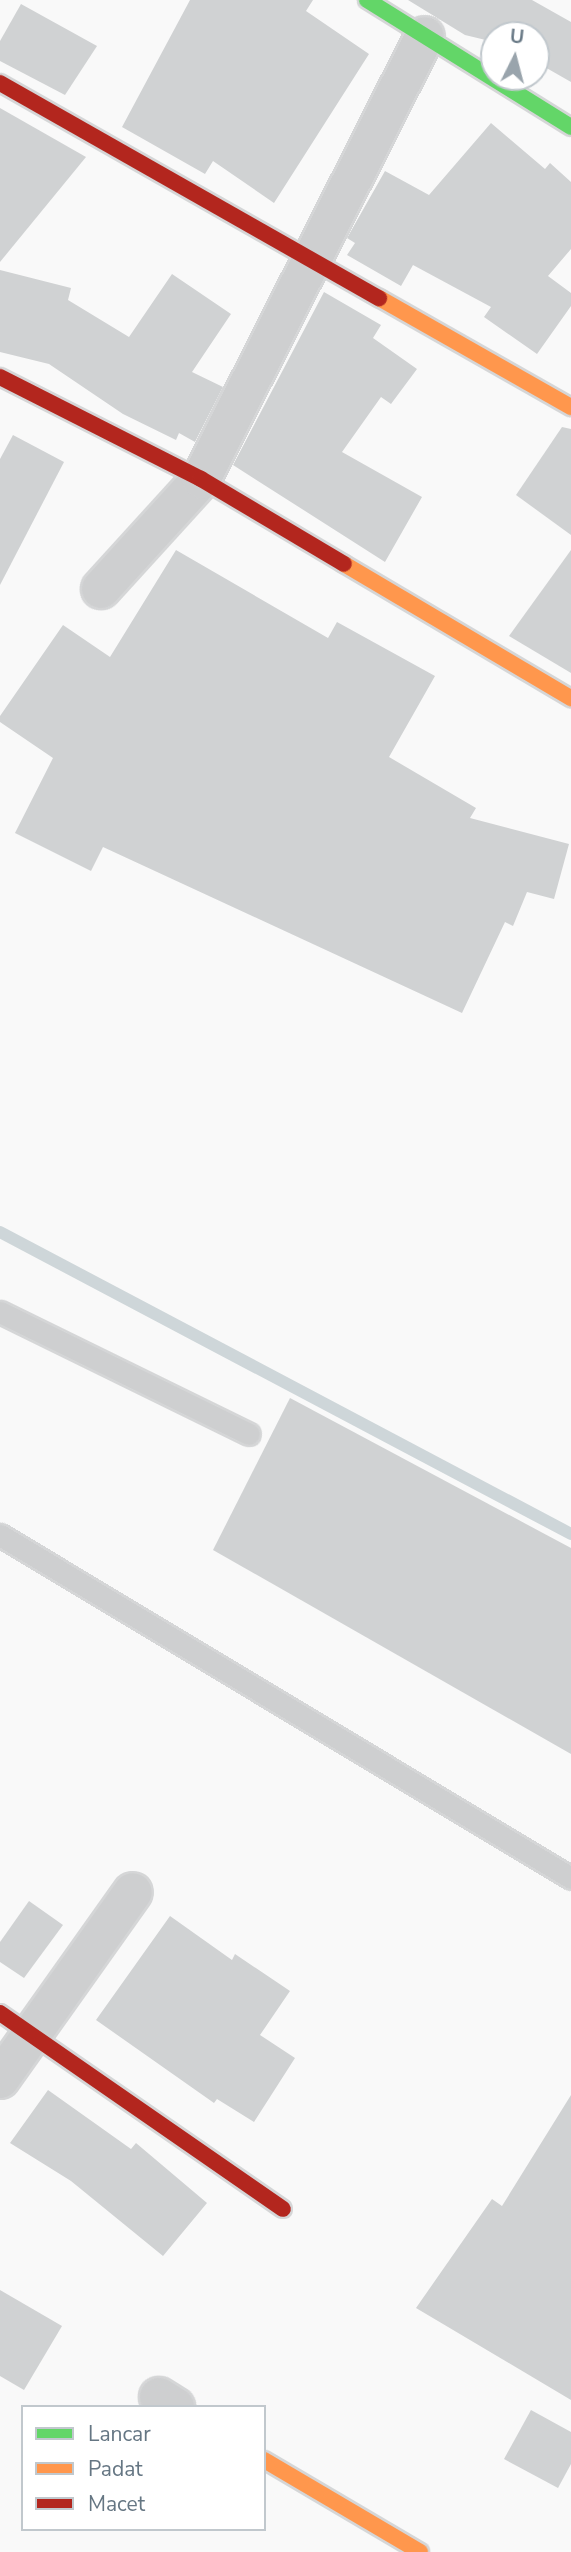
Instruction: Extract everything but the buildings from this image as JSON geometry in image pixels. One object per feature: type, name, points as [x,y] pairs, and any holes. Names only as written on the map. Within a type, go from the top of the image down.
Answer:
[{"type":"street","points":[[367,0],[571,127]]},
{"type":"street","points":[[101,589],[201,479],[425,36]]},
{"type":"street","points":[[0,83],[571,407]]},
{"type":"street","points":[[0,377],[201,479],[571,698]]},
{"type":"street","points":[[0,2079],[14,2024],[133,1892]]},
{"type":"street","points":[[14,2024],[283,2209]]},
{"type":"street","points":[[266,2461],[420,2552]]},
{"type":"lane","points":[[0,1312],[249,1434]]},
{"type":"lane","points":[[0,1535],[571,1878]]},
{"type":"waterway","points":[[0,1232],[571,1534]]},
{"type":"traffic: fast","points":[[367,0],[571,127]]},
{"type":"traffic: slow","points":[[379,298],[571,407]]},
{"type":"traffic: slow","points":[[344,564],[571,698]]},
{"type":"traffic: slow","points":[[266,2461],[420,2552]]},
{"type":"traffic: jam","points":[[0,83],[379,298]]},
{"type":"traffic: jam","points":[[0,377],[201,479],[344,564]]},
{"type":"traffic: jam","points":[[0,2013],[283,2209]]}]
